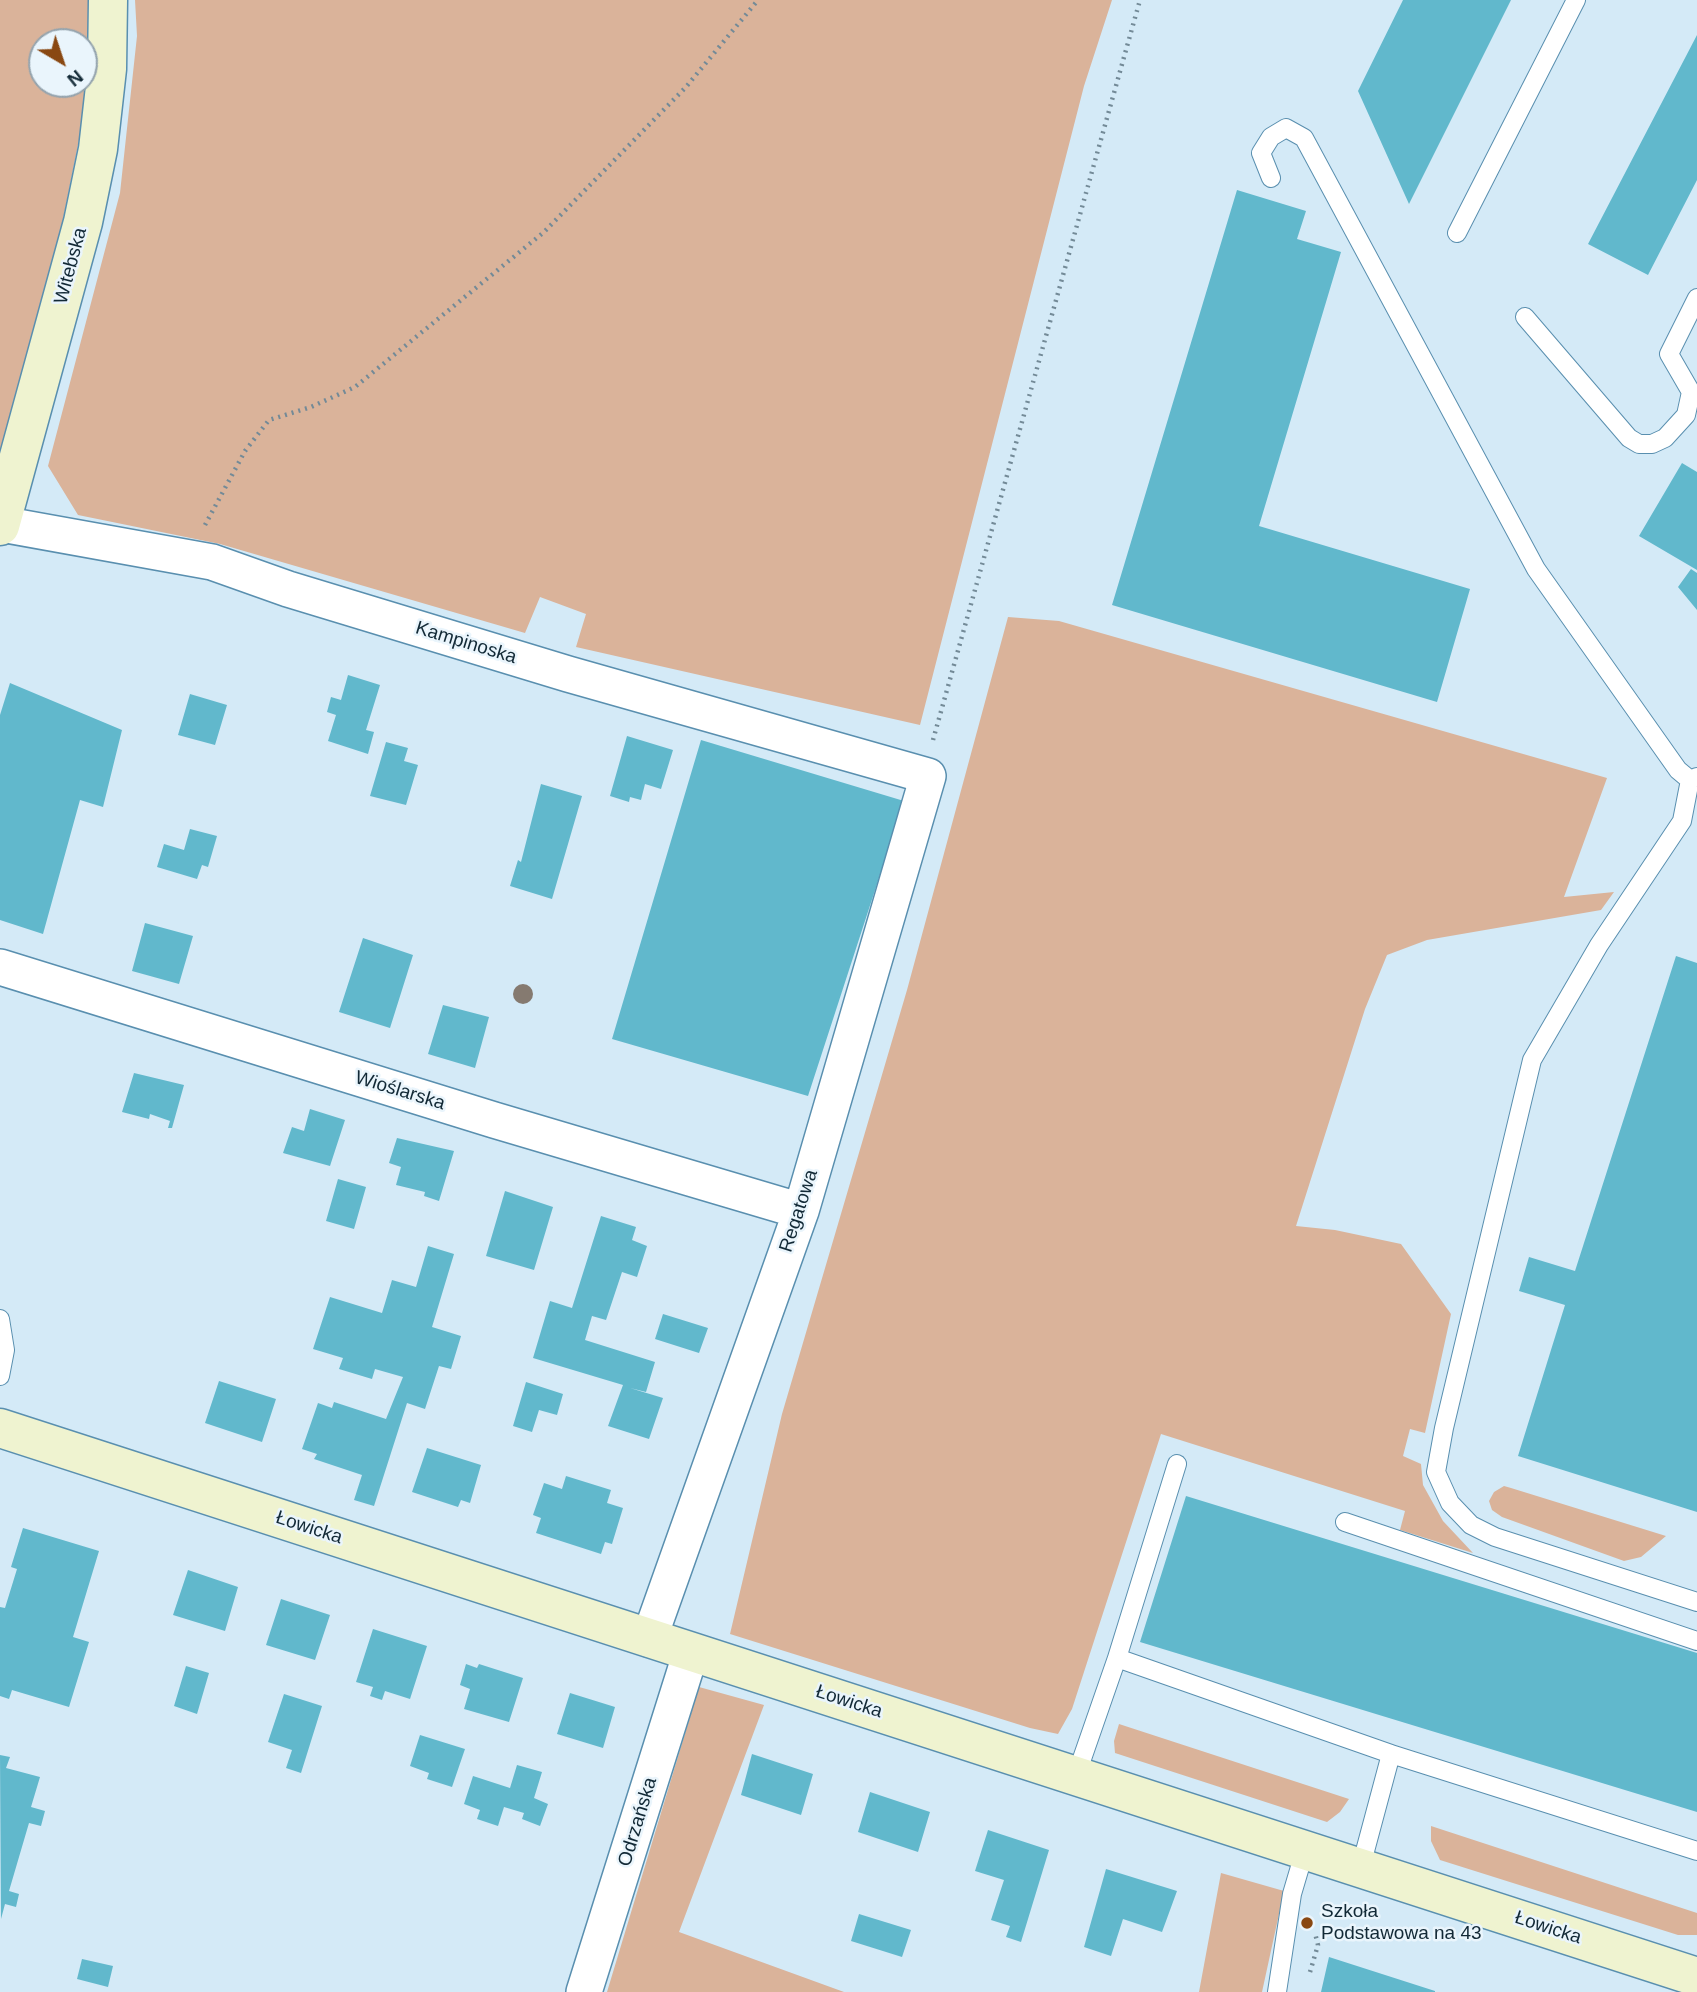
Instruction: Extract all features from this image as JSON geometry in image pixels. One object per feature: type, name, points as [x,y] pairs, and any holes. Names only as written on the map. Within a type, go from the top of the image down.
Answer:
[{"type":"street","name":"Witebska","points":[[0,525],[91,185],[107,69],[108,0]]},
{"type":"street","name":"Kampinoska","points":[[0,525],[212,562],[288,589],[568,674],[928,776]]},
{"type":"street","name":"Regatowa","points":[[649,1639],[800,1211],[928,776]]},
{"type":"street","name":"Wioślarska","points":[[0,967],[494,1121],[800,1211]]},
{"type":"street","name":"Łowicka","points":[[0,1428],[1361,1866],[1697,1977]]},
{"type":"street","name":"Odrzańska","points":[[584,1992],[691,1652]]},
{"type":"lane","points":[[1457,233],[1576,0]]},
{"type":"lane","points":[[1271,178],[1261,153],[1270,137],[1286,128],[1304,138],[1319,162],[1536,569],[1678,771],[1693,778],[1682,821],[1599,945],[1532,1060],[1444,1428],[1436,1472],[1450,1503],[1471,1525],[1495,1537],[1697,1602]]},
{"type":"lane","points":[[1525,317],[1629,438],[1639,444],[1652,444],[1665,438],[1686,415],[1692,392],[1669,354],[1697,298]]},
{"type":"lane","points":[[0,1320],[5,1350],[0,1376]]},
{"type":"lane","points":[[1076,1776],[1117,1658],[1177,1464]]},
{"type":"lane","points":[[1345,1522],[1697,1641]]},
{"type":"lane","points":[[1117,1658],[1391,1754],[1697,1851]]},
{"type":"lane","points":[[1361,1866],[1391,1754]]},
{"type":"lane","points":[[1277,1992],[1292,1894],[1305,1850]]},
{"type":"path","points":[[188,559],[246,451],[269,420],[311,407],[355,387],[544,232],[686,87],[758,0]]},
{"type":"path","points":[[928,776],[935,723],[1140,0]]},
{"type":"shaded area","points":[[0,0],[91,0],[91,28],[28,28],[28,98],[85,98],[57,249],[0,458]]},
{"type":"shaded area","points":[[135,0],[1112,0],[1084,86],[920,725],[576,647],[586,614],[540,597],[525,633],[220,544],[78,515],[48,466],[120,193],[137,36]]},
{"type":"shaded area","points":[[1008,617],[1059,621],[1607,778],[1564,897],[1614,892],[1601,910],[1427,940],[1387,955],[1365,1009],[1296,1226],[1335,1230],[1401,1244],[1451,1314],[1425,1433],[1410,1429],[1403,1456],[1421,1464],[1423,1485],[1443,1521],[1473,1553],[1400,1530],[1405,1511],[1161,1434],[1072,1709],[1058,1734],[1030,1728],[730,1634],[782,1414],[907,990]]},
{"type":"shaded area","points":[[1504,1486],[1666,1536],[1641,1557],[1624,1561],[1502,1517],[1492,1510],[1489,1501],[1494,1492]]},
{"type":"shaded area","points":[[699,1687],[764,1705],[679,1932],[844,1992],[607,1992]]},
{"type":"shaded area","points":[[1119,1724],[1349,1799],[1340,1812],[1327,1822],[1115,1753],[1114,1741]]},
{"type":"shaded area","points":[[1431,1826],[1697,1913],[1697,1935],[1678,1935],[1440,1860],[1431,1841]]},
{"type":"shaded area","points":[[1221,1873],[1284,1891],[1262,1992],[1199,1992]]},
{"type":"building","points":[[1403,0],[1511,0],[1409,204],[1358,91]]},
{"type":"building","points":[[1697,35],[1697,180],[1648,275],[1588,244]]},
{"type":"building","points":[[1237,190],[1306,211],[1297,239],[1341,252],[1259,526],[1470,589],[1437,702],[1112,605]]},
{"type":"building","points":[[1682,463],[1697,472],[1697,570],[1639,536]]},
{"type":"building","points":[[1691,569],[1697,573],[1697,610],[1678,587]]},
{"type":"building","points":[[348,675],[380,685],[366,730],[374,732],[368,754],[328,741],[336,715],[327,712],[331,697],[341,700]]},
{"type":"building","points":[[10,683],[122,730],[103,807],[80,800],[43,934],[0,920],[0,715]]},
{"type":"building","points":[[190,694],[227,705],[215,745],[178,735]]},
{"type":"building","points":[[627,736],[673,750],[661,789],[645,784],[641,800],[630,797],[629,802],[610,796]]},
{"type":"building","points":[[701,740],[904,801],[808,1096],[612,1039]]},
{"type":"building","points":[[386,742],[408,748],[404,761],[418,765],[406,805],[370,796]]},
{"type":"building","points":[[541,784],[582,796],[552,899],[510,886],[518,860],[521,862]]},
{"type":"building","points":[[190,829],[217,836],[208,867],[202,865],[197,879],[157,867],[164,844],[184,850]]},
{"type":"building","points":[[145,923],[193,936],[179,984],[132,971]]},
{"type":"building","points":[[363,938],[413,955],[390,1028],[339,1012]]},
{"type":"building","points":[[1676,956],[1697,963],[1697,1512],[1518,1456],[1565,1305],[1519,1291],[1529,1257],[1575,1271]]},
{"type":"building","points":[[443,1005],[489,1017],[475,1068],[428,1054]]},
{"type":"building","points":[[134,1073],[184,1085],[172,1128],[168,1128],[170,1121],[150,1114],[149,1119],[122,1112]]},
{"type":"building","points":[[310,1109],[345,1120],[330,1166],[283,1153],[292,1127],[304,1131]]},
{"type":"building","points":[[397,1138],[454,1151],[439,1201],[424,1196],[425,1192],[396,1185],[401,1167],[389,1163]]},
{"type":"building","points":[[338,1179],[366,1187],[354,1229],[326,1221]]},
{"type":"building","points":[[505,1191],[553,1207],[534,1270],[486,1256]]},
{"type":"building","points":[[601,1216],[636,1227],[632,1240],[647,1246],[637,1277],[622,1272],[606,1320],[592,1316],[585,1340],[655,1362],[646,1392],[630,1388],[663,1398],[649,1439],[608,1426],[623,1385],[533,1358],[550,1301],[572,1308]]},
{"type":"building","points":[[428,1246],[454,1254],[432,1327],[461,1336],[451,1369],[439,1366],[425,1409],[407,1403],[374,1506],[354,1500],[362,1475],[314,1459],[317,1454],[302,1449],[318,1403],[332,1408],[334,1402],[386,1419],[403,1377],[375,1369],[372,1379],[339,1369],[343,1358],[313,1349],[330,1297],[382,1313],[392,1280],[416,1287]]},
{"type":"building","points":[[663,1314],[708,1328],[699,1353],[655,1339]]},
{"type":"building","points":[[219,1381],[276,1399],[262,1442],[205,1423]]},
{"type":"building","points":[[526,1382],[563,1394],[557,1415],[539,1410],[532,1432],[513,1426]]},
{"type":"building","points":[[427,1448],[481,1465],[470,1503],[461,1500],[458,1507],[412,1492]]},
{"type":"building","points":[[566,1476],[611,1490],[607,1503],[623,1508],[612,1544],[605,1542],[601,1554],[536,1533],[541,1518],[533,1515],[544,1483],[562,1489]]},
{"type":"building","points":[[1186,1496],[1697,1653],[1697,1812],[1140,1642]]},
{"type":"building","points":[[23,1528],[99,1551],[73,1637],[89,1642],[69,1707],[12,1690],[9,1699],[0,1696],[0,1607],[5,1608],[17,1569],[11,1567]]},
{"type":"building","points":[[188,1570],[238,1587],[225,1631],[173,1615]]},
{"type":"building","points":[[281,1599],[330,1615],[315,1660],[266,1645]]},
{"type":"building","points":[[373,1629],[427,1646],[410,1699],[385,1691],[382,1700],[370,1696],[373,1687],[356,1682]]},
{"type":"building","points":[[466,1664],[477,1668],[479,1664],[523,1678],[509,1722],[464,1709],[470,1689],[460,1685]]},
{"type":"building","points":[[186,1666],[209,1673],[197,1714],[174,1706]]},
{"type":"building","points":[[570,1693],[615,1707],[603,1748],[557,1734]]},
{"type":"building","points":[[284,1694],[322,1706],[301,1773],[286,1768],[292,1750],[268,1742]]},
{"type":"building","points":[[420,1735],[465,1749],[452,1787],[427,1779],[429,1773],[410,1766]]},
{"type":"building","points":[[752,1754],[813,1774],[801,1815],[741,1795]]},
{"type":"building","points":[[0,1755],[10,1757],[6,1768],[40,1777],[31,1807],[45,1811],[41,1826],[29,1823],[9,1891],[19,1894],[16,1907],[5,1904],[1,1919]]},
{"type":"building","points":[[517,1765],[542,1772],[534,1798],[548,1804],[540,1826],[522,1819],[524,1813],[504,1807],[498,1826],[477,1819],[480,1810],[464,1804],[473,1776],[510,1788]]},
{"type":"building","points":[[870,1792],[930,1812],[918,1852],[858,1832]]},
{"type":"building","points":[[988,1830],[1049,1850],[1021,1942],[1006,1937],[1010,1926],[991,1920],[1004,1880],[975,1871]]},
{"type":"building","points":[[1106,1869],[1177,1891],[1162,1932],[1123,1919],[1111,1956],[1084,1947]]},
{"type":"building","points":[[859,1914],[911,1930],[902,1957],[851,1941]]},
{"type":"building","points":[[1329,1957],[1435,1991],[1435,1992],[1321,1992]]},
{"type":"building","points":[[82,1959],[113,1966],[108,1987],[77,1979]]},
{"type":"place","name":"Szkoła Podstawowa na 43","points":[[1307,1923]]}]
